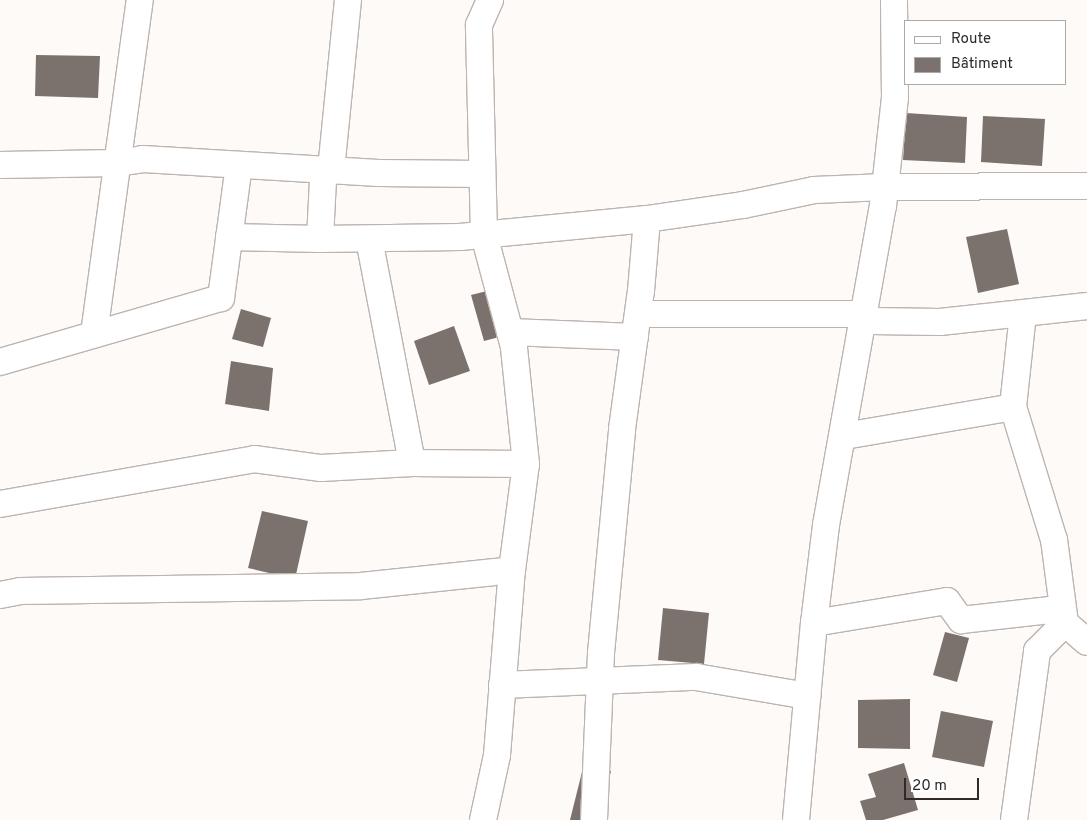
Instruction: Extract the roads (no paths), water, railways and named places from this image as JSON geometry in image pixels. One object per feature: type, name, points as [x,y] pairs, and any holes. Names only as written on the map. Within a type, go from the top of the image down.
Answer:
[{"type":"street","points":[[94,334],[140,0]]},
{"type":"street","points":[[320,239],[323,178],[331,170],[348,0]]},
{"type":"street","points":[[483,820],[497,755],[512,570],[526,464],[514,348],[484,235],[479,25],[490,0]]},
{"type":"street","points":[[796,820],[814,623],[826,525],[844,436],[885,187],[895,98],[894,0]]},
{"type":"street","points":[[0,165],[118,163],[142,159],[331,170],[482,174]]},
{"type":"street","points":[[0,362],[220,298],[240,165]]},
{"type":"street","points":[[229,237],[369,239],[484,235],[647,219],[743,205],[814,190],[885,187],[1087,186]]},
{"type":"street","points":[[594,820],[600,681],[621,439],[636,326],[647,219]]},
{"type":"street","points":[[369,239],[412,463]]},
{"type":"street","points":[[510,332],[865,314],[872,321],[940,322],[1087,306]]},
{"type":"street","points":[[1023,314],[1013,407],[1054,540],[1065,623]]},
{"type":"street","points":[[844,436],[1013,407]]},
{"type":"street","points":[[0,504],[254,459],[321,468],[412,463],[526,464]]},
{"type":"street","points":[[0,595],[20,591],[362,586],[512,570]]},
{"type":"street","points":[[814,623],[947,601],[961,620],[1050,610],[1087,642]]},
{"type":"street","points":[[1014,820],[1037,651],[1065,623]]},
{"type":"street","points":[[502,685],[696,677],[807,696]]}]
